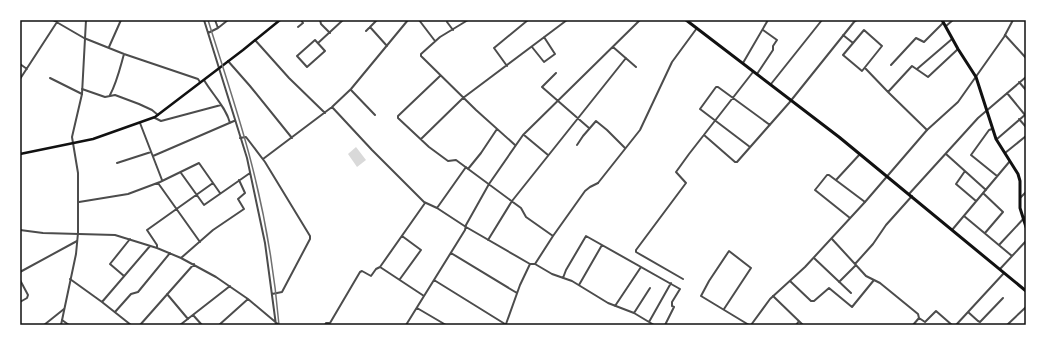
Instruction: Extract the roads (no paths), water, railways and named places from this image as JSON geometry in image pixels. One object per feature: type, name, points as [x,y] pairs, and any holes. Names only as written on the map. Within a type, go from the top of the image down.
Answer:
[{"type":"main road","points":[[20,154],[93,139],[154,118],[280,20]]},
{"type":"main road","points":[[686,20],[792,100],[860,154],[1026,291]]},
{"type":"main road","points":[[943,23],[976,77],[996,139],[1018,174],[1020,181],[1020,198],[1023,219],[1026,227]]},
{"type":"street","points":[[53,20],[84,38],[124,54],[198,79],[200,82]]},
{"type":"street","points":[[61,325],[76,254],[78,233],[78,168],[72,137],[82,94],[86,20]]},
{"type":"street","points":[[109,48],[121,20]]},
{"type":"street","points":[[204,20],[250,173],[265,243],[276,324]]},
{"type":"street","points":[[215,20],[218,28]]},
{"type":"street","points":[[208,33],[218,28],[228,20]]},
{"type":"street","points":[[298,27],[303,23],[301,20]]},
{"type":"street","points":[[320,20],[321,24],[330,32]]},
{"type":"street","points":[[318,43],[343,20]]},
{"type":"street","points":[[366,31],[377,20]]},
{"type":"street","points":[[264,160],[325,113],[351,89],[408,20]]},
{"type":"street","points":[[420,20],[435,41]]},
{"type":"street","points":[[467,20],[454,30],[435,41],[420,55],[463,98],[516,145]]},
{"type":"street","points":[[507,66],[494,48],[528,20]]},
{"type":"street","points":[[421,139],[463,98],[567,20]]},
{"type":"street","points":[[406,325],[465,230],[489,184],[524,134],[640,20]]},
{"type":"street","points":[[743,63],[768,20]]},
{"type":"street","points":[[771,84],[822,20]]},
{"type":"street","points":[[704,135],[736,162],[792,100],[853,21],[857,20]]},
{"type":"street","points":[[891,65],[916,38],[924,42],[943,23],[952,20]]},
{"type":"street","points":[[724,309],[751,268],[730,251],[701,295],[750,325],[773,296],[832,239],[888,177],[927,130],[958,102],[1005,35],[1013,20]]},
{"type":"street","points":[[20,79],[57,22]]},
{"type":"street","points":[[447,22],[454,30]]},
{"type":"street","points":[[370,27],[387,46]]},
{"type":"street","points":[[535,264],[553,236],[588,188],[598,183],[640,130],[674,60],[697,28]]},
{"type":"street","points":[[757,74],[773,50],[773,46],[777,41],[763,30]]},
{"type":"street","points":[[864,30],[882,45],[865,68],[861,71],[843,56],[853,42],[864,30]]},
{"type":"street","points":[[843,35],[853,42]]},
{"type":"street","points":[[1005,35],[1026,58]]},
{"type":"street","points":[[532,47],[544,62],[555,54],[544,37]]},
{"type":"street","points":[[917,69],[952,39]]},
{"type":"street","points":[[255,40],[289,78],[325,113]]},
{"type":"street","points":[[314,40],[318,43],[325,51],[307,67],[296,56],[314,40]]},
{"type":"street","points":[[613,48],[636,67]]},
{"type":"street","points":[[888,92],[912,66],[927,78],[930,77],[958,49]]},
{"type":"street","points":[[110,95],[118,81],[118,74],[124,54]]},
{"type":"street","points":[[488,240],[512,201],[626,58]]},
{"type":"street","points":[[228,61],[262,100],[292,138]]},
{"type":"street","points":[[20,64],[27,69]]},
{"type":"street","points":[[865,68],[927,130]]},
{"type":"street","points":[[683,279],[636,252],[636,250],[686,183],[676,172],[753,71]]},
{"type":"street","points":[[556,73],[542,87],[589,128]]},
{"type":"street","points":[[440,76],[397,117],[429,147],[447,160],[455,159],[512,201],[522,209],[526,217],[553,236]]},
{"type":"street","points":[[839,282],[873,244],[910,195],[946,154],[986,110],[1026,76]]},
{"type":"street","points":[[50,78],[82,94]]},
{"type":"street","points":[[204,79],[228,114],[230,123]]},
{"type":"street","points":[[1019,82],[1026,90]]},
{"type":"street","points":[[750,146],[700,109],[716,87],[733,97],[770,125]]},
{"type":"street","points":[[82,89],[105,97],[115,95],[152,110],[158,115]]},
{"type":"street","points":[[351,89],[375,115]]},
{"type":"street","points":[[996,139],[1025,114],[1007,93]]},
{"type":"street","points":[[154,118],[161,120],[221,105]]},
{"type":"street","points":[[332,107],[425,203],[437,208],[466,227],[530,264],[535,264],[572,281],[615,306],[634,313],[654,325]]},
{"type":"street","points":[[1019,119],[1026,127]]},
{"type":"street","points":[[153,156],[235,121]]},
{"type":"street","points":[[577,145],[596,121],[625,148]]},
{"type":"street","points":[[140,123],[162,180]]},
{"type":"street","points":[[437,208],[467,168],[481,153],[497,129]]},
{"type":"street","points":[[992,129],[989,130],[971,155],[997,176]]},
{"type":"street","points":[[524,134],[548,155]]},
{"type":"street","points":[[240,138],[246,136],[264,160],[311,238],[282,292],[272,294]]},
{"type":"street","points":[[1005,153],[1026,136]]},
{"type":"street","points":[[117,163],[151,152]]},
{"type":"street","points":[[836,180],[860,154]]},
{"type":"street","points":[[946,154],[986,190]]},
{"type":"street","points":[[952,230],[1010,161]]},
{"type":"street","points":[[79,202],[128,194],[158,183],[199,162],[220,193]]},
{"type":"street","points":[[965,171],[956,184],[976,201]]},
{"type":"street","points":[[180,172],[204,205],[250,173]]},
{"type":"street","points":[[850,218],[815,190],[828,175],[865,202]]},
{"type":"street","points":[[181,258],[219,225],[244,209],[238,198],[245,193],[239,180]]},
{"type":"street","points":[[158,183],[200,242]]},
{"type":"street","points":[[157,248],[157,245],[147,230],[214,183]]},
{"type":"street","points":[[1020,198],[1026,192]]},
{"type":"street","points":[[983,193],[1003,212],[984,233]]},
{"type":"street","points":[[324,325],[326,323],[330,323],[360,272],[362,271],[371,276],[376,269],[380,267],[425,203]]},
{"type":"street","points":[[964,216],[1012,256]]},
{"type":"street","points":[[999,245],[1026,216]]},
{"type":"street","points":[[20,230],[43,233],[115,235],[157,248],[194,264],[230,286],[279,325]]},
{"type":"street","points":[[400,279],[421,250],[402,236]]},
{"type":"street","points":[[563,278],[566,270],[586,236],[680,289],[672,302],[672,306],[674,307],[665,325]]},
{"type":"street","points":[[125,276],[110,264],[130,239]]},
{"type":"street","points":[[832,239],[866,276],[880,283],[918,314],[919,318],[925,322],[935,311],[937,311],[952,325]]},
{"type":"street","points":[[20,272],[77,241]]},
{"type":"street","points":[[1000,269],[1026,241]]},
{"type":"street","points":[[579,285],[602,245]]},
{"type":"street","points":[[102,302],[150,246]]},
{"type":"street","points":[[115,312],[131,294],[138,292],[170,253]]},
{"type":"street","points":[[451,253],[517,293]]},
{"type":"street","points":[[814,258],[851,293]]},
{"type":"street","points":[[140,325],[194,264]]},
{"type":"street","points":[[434,280],[505,325],[530,264]]},
{"type":"street","points":[[380,267],[424,296]]},
{"type":"street","points":[[615,306],[641,267]]},
{"type":"street","points":[[956,325],[1004,273]]},
{"type":"street","points":[[70,279],[131,325]]},
{"type":"street","points":[[20,280],[28,295],[27,298],[20,302]]},
{"type":"street","points":[[790,281],[811,301],[814,301],[829,288],[852,307],[874,280]]},
{"type":"street","points":[[649,322],[671,283]]},
{"type":"street","points":[[180,325],[230,286]]},
{"type":"street","points":[[634,313],[650,288]]},
{"type":"street","points":[[167,294],[188,319]]},
{"type":"street","points":[[773,296],[803,325]]},
{"type":"street","points":[[968,312],[978,322],[980,322],[1003,298]]},
{"type":"street","points":[[219,325],[248,299]]},
{"type":"street","points":[[1007,325],[1026,307]]},
{"type":"street","points":[[417,308],[446,325]]},
{"type":"street","points":[[44,325],[64,309]]},
{"type":"street","points":[[193,315],[202,325]]},
{"type":"street","points":[[914,325],[919,318]]},
{"type":"street","points":[[62,320],[70,325]]},
{"type":"street","points":[[796,325],[799,321]]},
{"type":"railway","points":[[208,20],[240,120],[264,217],[279,325]]}]
